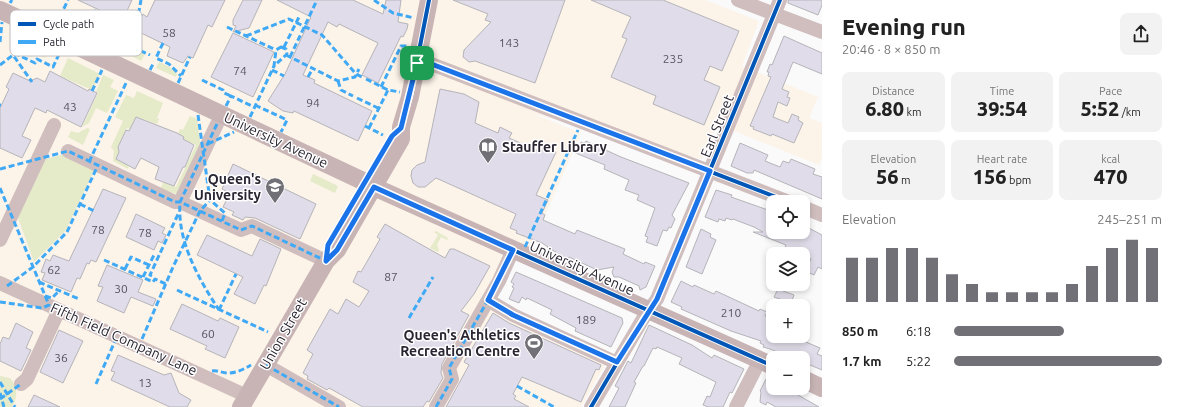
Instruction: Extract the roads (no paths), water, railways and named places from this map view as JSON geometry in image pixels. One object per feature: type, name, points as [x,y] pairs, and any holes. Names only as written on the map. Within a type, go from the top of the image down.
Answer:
[{"type":"main road","name":"Union Street","points":[[244,401],[326,261],[328,245],[369,184],[392,136],[401,128],[417,63],[430,0]]},
{"type":"main road","name":"University Avenue","points":[[0,10],[10,15]]},
{"type":"main road","name":"University Avenue","points":[[98,56],[369,184],[766,363]]},
{"type":"main road","points":[[810,382],[822,388]]},
{"type":"street","points":[[738,0],[822,32]]},
{"type":"street","name":"Earl Street","points":[[591,407],[617,362],[657,299],[780,0]]},
{"type":"street","points":[[417,63],[434,65],[771,195]]},
{"type":"street","points":[[0,240],[54,124]]},
{"type":"street","points":[[180,202],[217,124]]},
{"type":"street","points":[[68,151],[175,202],[180,202],[241,230],[252,226],[326,261]]},
{"type":"street","points":[[810,210],[822,215]]},
{"type":"street","points":[[436,407],[452,379],[449,368],[488,300],[513,250]]},
{"type":"street","name":"Fifth Field Company Lane","points":[[0,283],[59,310],[244,401]]},
{"type":"street","points":[[488,300],[513,315],[617,362]]},
{"type":"street","points":[[21,384],[27,379],[59,310]]},
{"type":"street","points":[[736,407],[766,363]]},
{"type":"street","points":[[266,365],[339,407]]},
{"type":"place","name":"Stauffer Library","points":[[488,164]]},
{"type":"place","name":"Queen's University","points":[[275,204]]},
{"type":"place","name":"Queen's Athletics Recreation Centre","points":[[534,360]]}]
